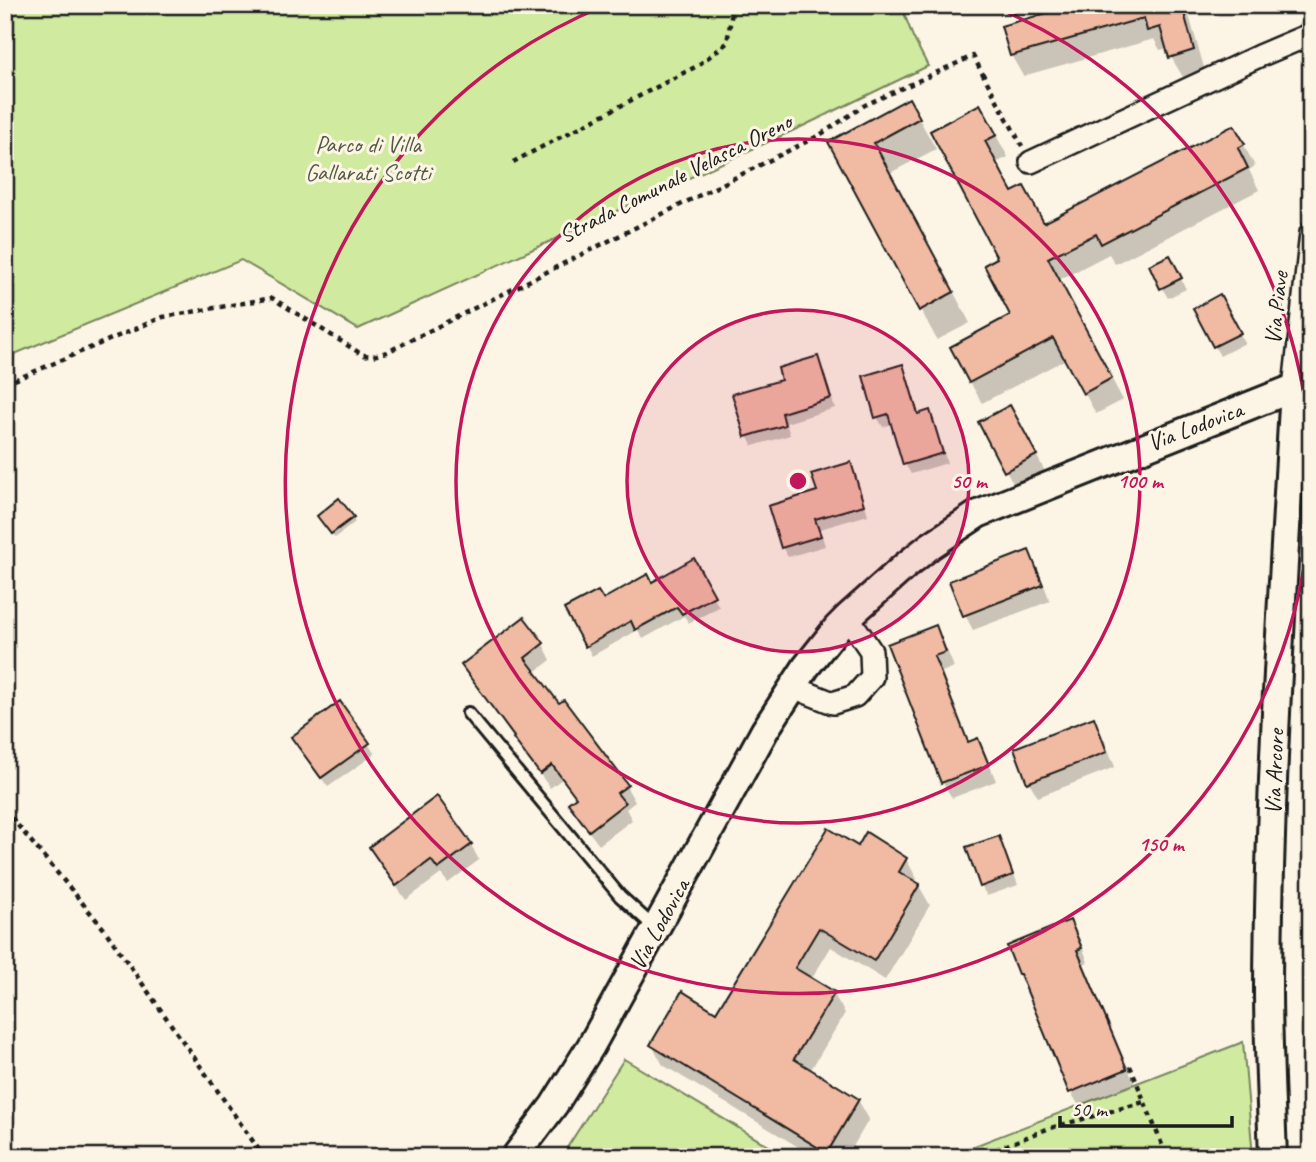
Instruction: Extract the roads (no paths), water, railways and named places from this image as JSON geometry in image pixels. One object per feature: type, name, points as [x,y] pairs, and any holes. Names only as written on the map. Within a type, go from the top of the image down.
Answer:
[{"type":"street","points":[[1031,162],[1311,34]]},
{"type":"street","name":"Via Piave","points":[[1302,381],[1311,233]]},
{"type":"street","name":"Via Lodovica","points":[[515,1157],[554,1105],[591,1046],[765,730],[793,687],[848,617],[905,565],[978,513],[1302,381]]},
{"type":"street","name":"Via Arcore","points":[[1273,1157],[1268,989],[1269,909],[1277,712],[1302,381]]},
{"type":"street","points":[[793,687],[832,703],[855,696],[872,677],[871,651],[848,617]]},
{"type":"lane","points":[[468,713],[620,896],[656,929]]},
{"type":"park label","name":"Parco di Villa Gallarati Scotti","points":[[368,158]]}]
